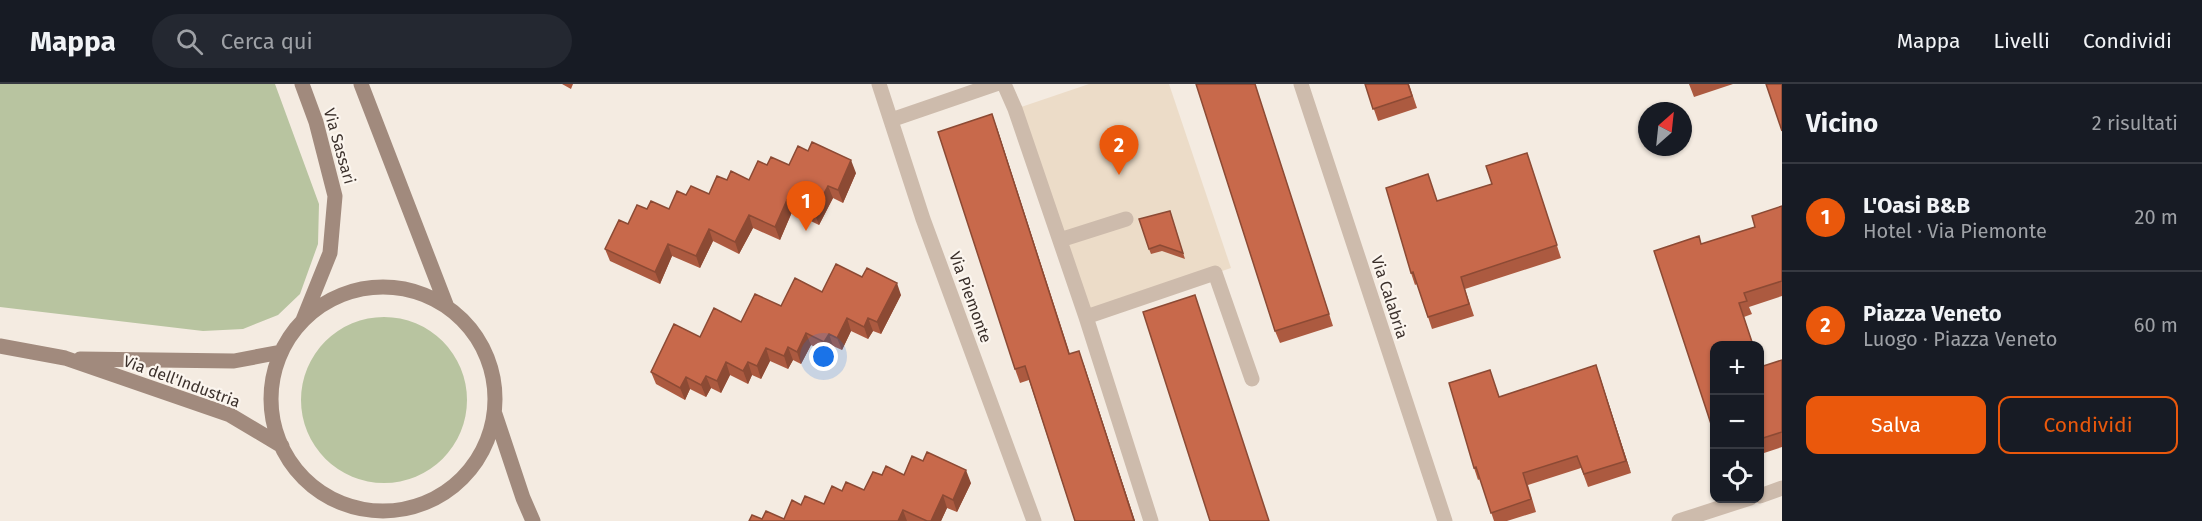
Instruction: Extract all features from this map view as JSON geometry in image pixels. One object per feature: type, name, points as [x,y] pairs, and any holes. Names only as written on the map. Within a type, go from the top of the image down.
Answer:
[{"type":"main road","name":"Via Sassari","points":[[302,84],[316,122],[336,196],[330,253],[303,321]]},
{"type":"main road","points":[[361,84],[447,307]]},
{"type":"main road","points":[[383,288],[406,290],[447,307],[462,320],[485,353],[492,371],[495,411],[486,443],[469,471],[453,486],[435,498],[414,506],[393,511],[371,510],[332,499],[303,477],[282,446],[275,428],[272,409],[273,380],[281,352],[303,321],[320,307],[340,296],[361,290],[383,288]]},
{"type":"main road","name":"Via dell'Industria","points":[[0,346],[65,358],[230,415],[282,446]]},
{"type":"main road","name":"Via dell'Industria","points":[[65,358],[234,361],[281,352]]},
{"type":"main road","points":[[495,411],[523,498],[533,521]]},
{"type":"main road","points":[[350,505],[374,521]]},
{"type":"street","name":"Via Piemonte","points":[[879,84],[923,219],[1034,521]]},
{"type":"street","points":[[891,120],[996,84]]},
{"type":"street","points":[[1004,84],[1015,109],[1086,316],[1150,521]]},
{"type":"street","name":"Via Calabria","points":[[1301,84],[1445,521]]},
{"type":"street","points":[[1060,240],[1126,219]]},
{"type":"street","points":[[1086,316],[1215,273],[1252,380]]},
{"type":"street","points":[[1764,495],[1782,488]]},
{"type":"street","points":[[1679,521],[1735,503]]},
{"type":"green space","points":[[0,84],[275,84],[319,204],[318,244],[300,294],[278,315],[243,329],[203,331],[0,307]]},
{"type":"green space","points":[[384,317],[416,323],[443,341],[461,368],[467,400],[461,432],[443,459],[416,477],[384,483],[352,477],[325,459],[307,432],[301,400],[307,368],[325,341],[352,323]]},
{"type":"shaded area","points":[[1089,84],[1169,84],[1231,268],[1086,317],[1015,109]]},
{"type":"building","points":[[1196,84],[1255,84],[1329,314],[1275,331]]},
{"type":"building","points":[[1365,84],[1408,84],[1412,96],[1373,109]]},
{"type":"building","points":[[1766,84],[1782,84],[1782,131]]},
{"type":"building","points":[[992,114],[1069,354],[1079,351],[1134,521],[1075,521],[1025,366],[1015,369],[938,132]]},
{"type":"building","points":[[812,142],[851,160],[838,190],[828,186],[814,212],[787,200],[775,227],[749,215],[735,242],[709,229],[696,256],[668,244],[655,272],[605,249],[619,220],[628,224],[637,205],[647,209],[651,201],[669,209],[677,191],[686,195],[691,186],[709,194],[717,176],[727,180],[731,171],[749,180],[758,161],[767,165],[771,157],[789,165],[798,146],[808,151]]},
{"type":"building","points":[[1527,153],[1557,245],[1461,277],[1469,304],[1428,317],[1413,272],[1411,273],[1386,188],[1428,174],[1437,201],[1492,184],[1486,166]]},
{"type":"building","points":[[1782,206],[1782,281],[1744,293],[1747,301],[1739,303],[1752,341],[1710,341],[1710,421],[1654,251],[1699,236],[1701,244],[1755,227],[1752,216]]},
{"type":"building","points":[[1170,211],[1183,253],[1160,245],[1149,249],[1139,219]]},
{"type":"building","points":[[836,264],[862,277],[867,268],[897,283],[877,322],[868,318],[864,327],[847,318],[837,338],[829,334],[824,342],[806,333],[797,352],[788,347],[784,356],[766,348],[757,366],[748,362],[743,371],[726,362],[717,381],[706,376],[701,385],[686,377],[680,388],[651,372],[674,324],[700,337],[714,308],[741,322],[755,294],[781,306],[795,278],[822,292]]},
{"type":"building","points":[[1195,295],[1269,521],[1210,521],[1143,312]]},
{"type":"building","points":[[1782,360],[1782,432],[1764,438],[1764,395],[1764,366]]},
{"type":"building","points":[[1596,365],[1626,461],[1584,474],[1577,456],[1523,473],[1531,499],[1491,513],[1476,467],[1474,468],[1449,383],[1490,370],[1499,397]]},
{"type":"building","points":[[927,452],[966,470],[953,500],[943,495],[931,521],[903,510],[898,521],[749,521],[752,515],[762,519],[766,511],[784,519],[792,500],[801,505],[805,496],[824,504],[832,486],[842,491],[846,482],[864,490],[873,472],[882,475],[886,466],[904,475],[912,456],[923,461]]},
{"type":"place","name":"Piazza Veneto","points":[[1119,175]]},
{"type":"place","name":"L'Oasi B&B","points":[[806,231]]}]
